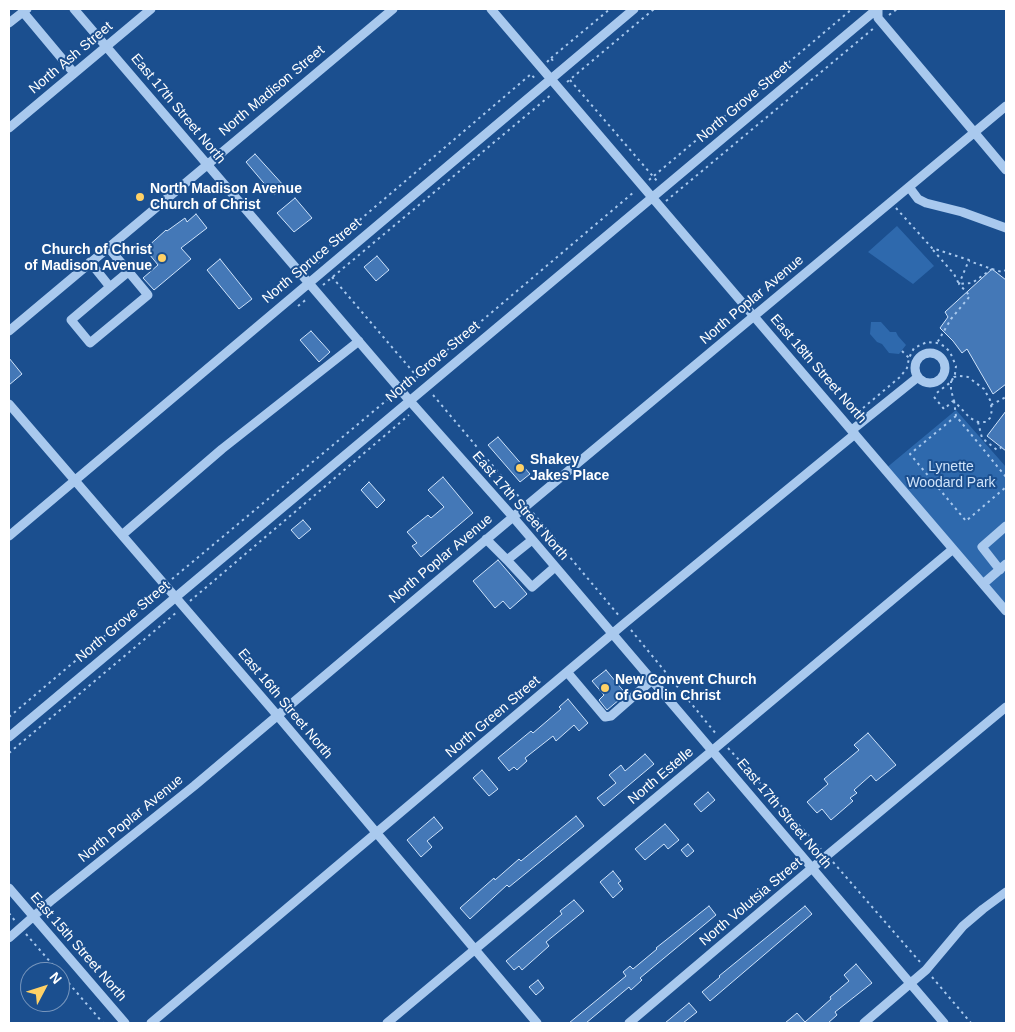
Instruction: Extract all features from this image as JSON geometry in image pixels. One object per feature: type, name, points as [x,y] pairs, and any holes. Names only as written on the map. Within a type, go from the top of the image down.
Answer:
[{"type":"street","name":"East 17th Street North","points":[[74,9],[400,390],[513,517],[944,1023]]},
{"type":"street","name":"North Ash Street","points":[[9,128],[151,9]]},
{"type":"street","name":"North Madison Street","points":[[9,331],[394,9]]},
{"type":"street","name":"East 18th Street North","points":[[491,9],[1006,611]]},
{"type":"street","name":"North Spruce Street","points":[[9,536],[309,282],[327,271],[634,9]]},
{"type":"street","points":[[877,9],[878,18],[1006,170]]},
{"type":"street","name":"North Grove Street","points":[[9,737],[174,596],[877,9]]},
{"type":"street","points":[[9,23],[25,10],[74,73]]},
{"type":"street","name":"North Poplar Avenue","points":[[9,938],[33,916],[194,786],[526,505],[1006,106]]},
{"type":"street","points":[[909,187],[918,199],[1006,228]]},
{"type":"street","points":[[108,247],[148,296],[90,343],[71,320],[128,272]]},
{"type":"street","points":[[90,262],[110,287]]},
{"type":"street","points":[[122,535],[222,450],[358,341]]},
{"type":"street","name":"North Green Street","points":[[151,1023],[918,377]]},
{"type":"street","name":"East 16th Street North","points":[[9,404],[537,1023]]},
{"type":"street","points":[[983,584],[1003,567],[982,547],[1006,526]]},
{"type":"street","points":[[486,539],[532,587],[555,567]]},
{"type":"street","points":[[507,560],[532,540]]},
{"type":"street","name":"North Estelle","points":[[387,1023],[953,549]]},
{"type":"street","points":[[567,672],[605,717],[612,716],[652,680]]},
{"type":"street","name":"North Volutsia Street","points":[[629,1023],[1006,707]]},
{"type":"street","name":"East 15th Street North","points":[[9,888],[125,1023]]},
{"type":"street","points":[[864,1023],[926,970],[963,926],[982,909],[1006,892]]},
{"type":"path","points":[[610,9],[315,258],[626,623],[723,742],[827,856],[971,1023]]},
{"type":"path","points":[[298,306],[654,9]]},
{"type":"path","points":[[9,717],[852,9]]},
{"type":"path","points":[[660,206],[897,9]]},
{"type":"path","points":[[551,58],[671,197]]},
{"type":"path","points":[[531,74],[550,96]]},
{"type":"path","points":[[896,208],[954,274],[959,284],[970,296],[951,319],[937,343]]},
{"type":"path","points":[[932,248],[1002,272],[1006,270]]},
{"type":"path","points":[[959,284],[969,260]]},
{"type":"path","points":[[959,284],[972,283],[992,269]]},
{"type":"path","points":[[327,271],[333,278]]},
{"type":"path","points":[[902,351],[909,358]]},
{"type":"path","points":[[954,401],[965,414],[978,422],[986,422],[990,418],[992,410],[984,389],[968,377],[954,377],[951,382],[956,416],[1006,477]]},
{"type":"path","points":[[9,753],[433,395]]},
{"type":"path","points":[[934,397],[944,409],[954,401]]},
{"type":"path","points":[[991,405],[1000,402],[1006,397]]},
{"type":"path","points":[[956,416],[910,454],[966,521],[1006,488]]},
{"type":"path","points":[[978,422],[982,438],[997,450],[1002,447]]},
{"type":"path","points":[[9,913],[51,962]]},
{"type":"path","points":[[70,984],[103,1023]]},
{"type":"green space","points":[[897,226],[934,266],[913,284],[868,252]]},
{"type":"green space","points":[[871,322],[881,322],[890,332],[896,332],[906,345],[899,354],[889,353],[870,334]]},
{"type":"green space","name":"Lynette Woodard Park","points":[[956,410],[1006,467],[1006,611],[885,469]]},
{"type":"building","points":[[255,154],[284,186],[274,195],[246,162]]},
{"type":"building","points":[[295,198],[312,218],[294,232],[277,213]]},
{"type":"building","points":[[196,214],[207,228],[181,248],[191,259],[154,290],[143,278],[158,265],[145,249],[166,230],[185,218],[187,222]]},
{"type":"building","points":[[377,256],[389,270],[376,281],[364,267]]},
{"type":"building","points":[[220,259],[252,299],[239,309],[207,270]]},
{"type":"building","points":[[992,269],[1006,280],[1006,384],[993,394],[967,349],[962,353],[940,328],[948,317],[945,312]]},
{"type":"building","points":[[311,331],[330,352],[319,362],[300,340]]},
{"type":"building","points":[[9,358],[22,374],[9,385]]},
{"type":"building","points":[[1006,411],[1006,451],[987,436]]},
{"type":"building","points":[[498,437],[530,474],[520,482],[488,445]]},
{"type":"building","points":[[443,477],[473,513],[421,557],[412,546],[417,543],[407,532],[428,515],[431,518],[444,507],[428,490]]},
{"type":"building","points":[[369,482],[385,500],[377,508],[361,490]]},
{"type":"building","points":[[303,520],[311,529],[299,539],[291,530]]},
{"type":"building","points":[[498,560],[527,594],[510,609],[503,601],[495,608],[473,581]]},
{"type":"building","points":[[606,670],[626,694],[607,710],[599,700],[604,695],[592,681]]},
{"type":"building","points":[[568,699],[588,723],[579,731],[574,725],[556,741],[553,736],[525,758],[527,761],[517,770],[514,767],[509,771],[498,758],[531,731],[533,733],[561,709],[559,707]]},
{"type":"building","points":[[868,733],[896,765],[876,781],[871,775],[854,790],[857,793],[850,798],[853,801],[831,820],[822,809],[817,813],[807,802],[828,784],[824,779],[859,750],[854,745]]},
{"type":"building","points":[[645,754],[654,764],[604,806],[597,798],[616,783],[609,775],[621,765],[625,771]]},
{"type":"building","points":[[482,770],[498,789],[489,796],[473,778]]},
{"type":"building","points":[[708,792],[715,800],[701,812],[694,804]]},
{"type":"building","points":[[576,816],[584,826],[509,887],[507,885],[470,919],[460,908],[494,878],[495,880],[519,859],[521,861]]},
{"type":"building","points":[[434,817],[443,828],[427,841],[432,847],[421,857],[407,840]]},
{"type":"building","points":[[665,824],[679,840],[668,849],[664,844],[645,860],[635,849]]},
{"type":"building","points":[[688,844],[694,851],[687,857],[681,850]]},
{"type":"building","points":[[613,871],[621,881],[618,883],[623,889],[613,898],[600,882]]},
{"type":"building","points":[[574,900],[584,911],[546,942],[549,946],[522,970],[519,966],[514,970],[506,961],[562,914],[560,911]]},
{"type":"building","points":[[709,906],[716,915],[640,978],[642,980],[631,990],[629,987],[586,1023],[569,1023],[626,976],[623,972],[630,966],[633,969]]},
{"type":"building","points":[[805,906],[812,914],[710,1001],[702,992]]},
{"type":"building","points":[[856,964],[872,983],[835,1012],[837,1015],[828,1023],[785,1023],[797,1013],[805,1022],[849,981],[844,975]]},
{"type":"building","points":[[538,980],[544,988],[536,995],[529,987]]},
{"type":"building","points":[[689,1003],[697,1012],[683,1023],[665,1023]]},
{"type":"place","name":"North Madison Avenue Church of Christ","points":[[140,197]]},
{"type":"place","name":"Church of Christ of Madison Avenue","points":[[162,258]]},
{"type":"place","name":"Shakey Jakes Place","points":[[520,468]]},
{"type":"place","name":"New Convent Church of God in Christ","points":[[605,688]]}]
